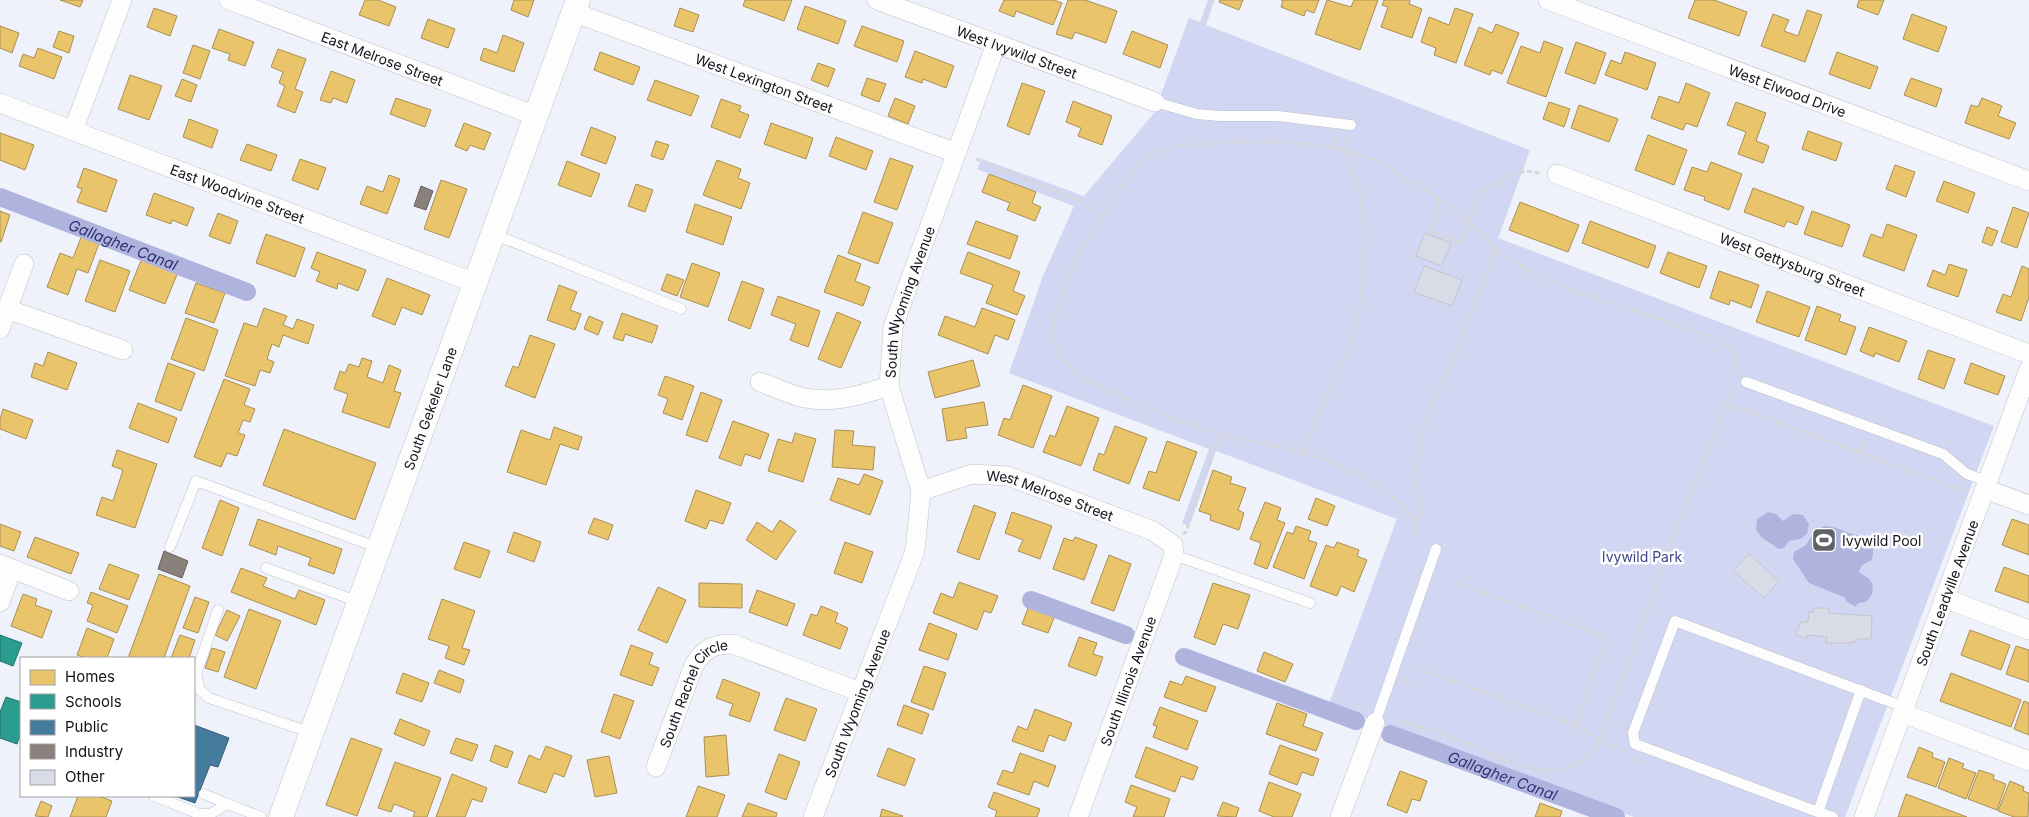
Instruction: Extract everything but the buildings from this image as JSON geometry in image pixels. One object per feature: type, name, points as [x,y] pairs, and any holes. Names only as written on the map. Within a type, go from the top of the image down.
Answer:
[{"type":"street","points":[[73,131],[122,0]]},
{"type":"street","name":"East Melrose Street","points":[[229,0],[536,116]]},
{"type":"street","name":"West Ivywild Street","points":[[877,0],[1155,102]]},
{"type":"street","name":"West Elwood Drive","points":[[1548,0],[2029,181]]},
{"type":"street","name":"South Gekeler Lane","points":[[281,817],[576,6]]},
{"type":"street","name":"West Lexington Street","points":[[576,6],[956,154]]},
{"type":"street","name":"South Wyoming Avenue","points":[[813,817],[915,551],[921,491],[890,386],[893,327],[996,44]]},
{"type":"street","name":"East Woodvine Street","points":[[0,103],[475,284]]},
{"type":"street","name":"West Gettysburg Street","points":[[1558,174],[2029,354]]},
{"type":"street","points":[[0,329],[24,264]]},
{"type":"street","points":[[7,309],[123,350]]},
{"type":"street","name":"South Leadville Avenue","points":[[1864,817],[1944,598],[1981,488],[2029,369]]},
{"type":"street","points":[[760,382],[798,396],[826,400],[854,397],[890,386]]},
{"type":"street","name":"West Melrose Street","points":[[921,491],[972,474],[1008,476],[1153,531],[1174,550]]},
{"type":"street","points":[[1981,488],[2029,505]]},
{"type":"street","name":"South Illinois Avenue","points":[[1078,817],[1174,550]]},
{"type":"street","points":[[0,602],[6,566],[69,591]]},
{"type":"street","points":[[1944,598],[2029,630]]},
{"type":"street","name":"South Rachel Circle","points":[[656,767],[694,665],[701,654],[710,647],[721,644],[733,644],[860,692]]},
{"type":"street","points":[[1903,710],[2029,761]]},
{"type":"street","points":[[1340,817],[1374,723]]},
{"type":"lane","points":[[1155,102],[1197,114],[1278,116],[1351,125]]},
{"type":"lane","points":[[493,234],[681,309]]},
{"type":"lane","points":[[1746,382],[1943,454],[1981,488]]},
{"type":"lane","points":[[170,547],[196,481],[379,548]]},
{"type":"lane","points":[[1174,550],[1310,603]]},
{"type":"lane","points":[[1374,723],[1436,550]]},
{"type":"lane","points":[[266,568],[359,602]]},
{"type":"lane","points":[[218,610],[196,674],[200,690],[209,698],[312,733]]},
{"type":"lane","points":[[1832,817],[1635,744],[1633,733],[1675,621],[1861,690],[1903,710]]},
{"type":"lane","points":[[1818,812],[1861,690]]},
{"type":"lane","points":[[204,794],[260,817]]},
{"type":"lane","points":[[156,797],[198,814],[210,814],[228,804]]},
{"type":"path","points":[[1204,26],[1213,0]]},
{"type":"path","points":[[1404,722],[1446,735],[1520,765],[1541,771],[1572,767],[1589,756],[1600,740],[1676,533],[1736,379],[1738,369],[1733,352],[1718,341],[1653,316],[1564,287],[1528,271],[1496,249],[1469,222],[1437,198],[1370,158],[1344,151],[1290,143],[1245,141],[1174,146],[1145,158],[1134,168],[1082,248],[1058,307],[1053,330],[1059,354],[1067,367],[1084,378],[1156,412],[1220,434],[1302,452],[1343,468],[1380,487],[1409,512],[1414,521],[1414,533],[1420,512],[1416,470],[1423,429],[1429,408],[1452,363],[1496,249]]},
{"type":"path","points":[[1302,452],[1349,346],[1360,308],[1365,249],[1362,202],[1357,181],[1344,151]]},
{"type":"path","points":[[976,159],[1081,201],[1100,218]]},
{"type":"path","points":[[1437,198],[1439,210],[1431,230],[1462,242],[1479,191],[1519,173],[1534,172]]},
{"type":"path","points":[[1727,404],[1981,488]]},
{"type":"path","points":[[1174,550],[1186,532],[1220,434]]},
{"type":"path","points":[[1454,582],[1607,637],[1575,725]]},
{"type":"path","points":[[1422,670],[1575,725],[1600,740],[1630,754],[1634,761]]},
{"type":"green space","name":"Ivywild Park","points":[[1208,0],[1214,0],[1206,25],[1530,150],[1498,238],[1994,426],[1845,817],[1634,817],[1329,704],[1397,519],[1216,451],[1189,526],[1182,523],[1209,449],[1009,373],[1043,276],[1074,206],[977,169],[982,159],[1084,196],[1154,113],[1189,18],[1200,22]]},
{"type":"shaded area","points":[[1768,512],[1776,514],[1783,521],[1793,514],[1803,515],[1809,524],[1807,534],[1800,539],[1789,541],[1784,548],[1779,549],[1762,538],[1756,530],[1757,519]]},
{"type":"shaded area","points":[[1824,526],[1863,537],[1871,542],[1872,560],[1862,565],[1859,571],[1869,579],[1873,589],[1867,601],[1857,604],[1856,607],[1846,601],[1846,598],[1809,583],[1793,559],[1794,552],[1806,545],[1814,532]]},
{"type":"waterway","name":"Gallagher Canal","points":[[0,197],[247,292]]},
{"type":"waterway","name":"Gallagher Canal","points":[[1031,600],[1126,635]]},
{"type":"waterway","name":"Gallagher Canal","points":[[1184,657],[1356,721]]},
{"type":"waterway","name":"Gallagher Canal","points":[[1390,734],[1616,817]]},
{"type":"place","name":"Ivywild Pool","points":[[1824,540]]}]
